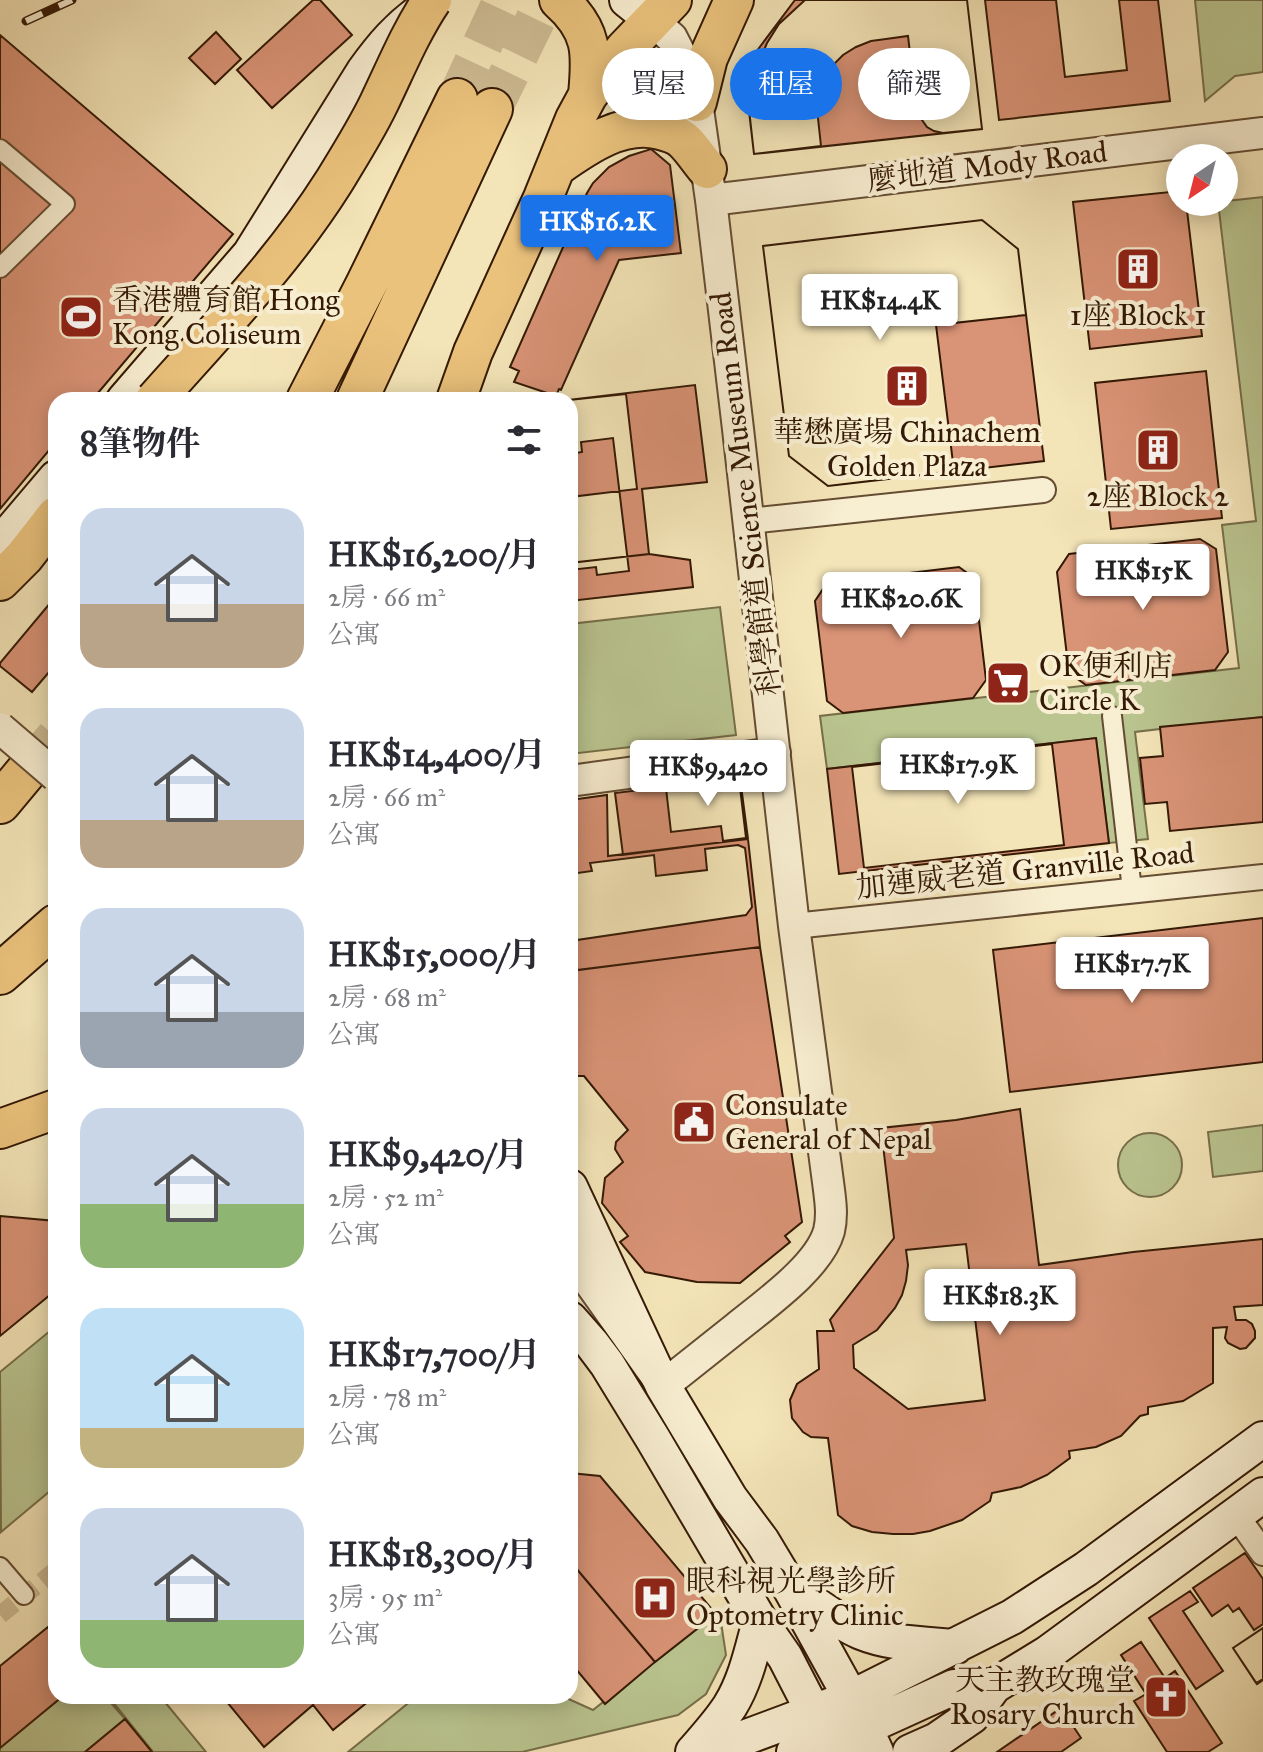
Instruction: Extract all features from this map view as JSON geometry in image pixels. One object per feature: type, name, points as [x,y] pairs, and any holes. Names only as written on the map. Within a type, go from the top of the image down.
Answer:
[{"type":"highway","points":[[311,392],[360,298],[475,104],[360,392]]},
{"type":"highway","points":[[0,803],[47,765]]},
{"type":"highway","points":[[0,974],[48,932]]},
{"type":"main road","points":[[162,392],[306,224],[378,106],[417,22],[432,0]]},
{"type":"main road","points":[[131,392],[250,254],[385,42],[407,21],[440,0]]},
{"type":"main road","points":[[559,0],[572,11],[584,31],[591,58],[588,95]]},
{"type":"main road","points":[[712,48],[734,0]]},
{"type":"main road","points":[[459,392],[473,352],[575,119],[588,95],[624,50],[650,7]]},
{"type":"main road","points":[[556,167],[600,140],[638,126],[671,133],[683,140],[709,185]]},
{"type":"main road","points":[[0,546],[48,487]]},
{"type":"main road","points":[[0,581],[48,526]]},
{"type":"main road","points":[[0,1129],[48,1112]]},
{"type":"main road","points":[[578,1204],[663,1386],[730,1498],[762,1541],[789,1586],[866,1729]]},
{"type":"main road","points":[[581,1332],[653,1439],[760,1621],[785,1657],[831,1748]]},
{"type":"main road","points":[[866,1729],[955,1647],[1012,1617],[1086,1569],[1263,1439]]},
{"type":"main road","points":[[910,1752],[937,1740],[972,1716],[994,1686],[1048,1653],[1263,1495]]},
{"type":"main road","points":[[789,1586],[843,1623],[864,1633],[900,1641],[955,1647]]},
{"type":"main road","points":[[696,1752],[731,1704],[747,1670],[760,1621]]},
{"type":"main road","points":[[794,1752],[831,1748],[954,1687],[994,1686]]},
{"type":"main road","points":[[696,1752],[815,1712],[866,1729]]},
{"type":"street","name":"科學館道 Science Museum Road","points":[[650,7],[677,48]]},
{"type":"street","name":"科學館道 Science Museum Road","points":[[663,1386],[779,1293],[816,1256],[829,1231],[829,1194],[794,926],[749,521],[700,120]]},
{"type":"street","name":"麼地道 Mody Road","points":[[709,185],[1263,133]]},
{"type":"street","points":[[0,149],[65,204],[0,268]]},
{"type":"street","points":[[749,521],[1043,490]]},
{"type":"street","points":[[0,706],[47,765]]},
{"type":"street","points":[[1112,716],[1132,890]]},
{"type":"street","points":[[0,728],[47,765]]},
{"type":"street","points":[[578,780],[775,753]]},
{"type":"street","name":"加連威老道 Granville Road","points":[[794,926],[1263,877]]},
{"type":"street","points":[[578,1281],[663,1386]]},
{"type":"street","points":[[578,1304],[581,1332]]},
{"type":"street","points":[[1236,1515],[1263,1553]]},
{"type":"street","points":[[0,1567],[24,1595]]},
{"type":"green space","points":[[1195,0],[1263,0],[1263,72],[1235,76],[1205,101]]},
{"type":"green space","points":[[1263,197],[1263,717],[1135,732],[1148,839],[1109,843],[1096,738],[827,769],[820,716],[1239,668],[1222,525],[1256,521],[1220,216],[1238,216],[1238,200]]},
{"type":"green space","points":[[720,607],[736,735],[578,753],[578,623]]},
{"type":"green space","points":[[1263,1125],[1263,1171],[1213,1177],[1208,1132]]},
{"type":"green space","points":[[1150,1133],[1168,1139],[1176,1147],[1182,1165],[1176,1183],[1168,1191],[1150,1197],[1132,1191],[1124,1183],[1118,1165],[1124,1147],[1132,1139]]},
{"type":"green space","points":[[48,1333],[48,1493],[1,1532],[0,1372]]},
{"type":"green space","points":[[719,1609],[726,1655],[706,1694],[678,1715],[522,1752],[348,1752],[407,1704],[578,1703],[593,1710]]},
{"type":"green space","points":[[53,1704],[112,1704],[125,1719],[85,1752],[0,1752],[0,1748]]},
{"type":"green space","points":[[114,1704],[167,1704],[206,1752],[153,1752]]},
{"type":"building","points":[[313,0],[320,0],[352,35],[272,108],[237,70]]},
{"type":"building","points":[[795,0],[967,0],[982,129],[754,154],[750,120],[842,120],[842,48],[759,48]]},
{"type":"building","points":[[805,0],[967,0],[982,129],[943,133],[927,127],[922,120],[970,120],[970,48],[909,48],[908,36],[871,41],[842,56],[842,48],[765,48],[779,24]]},
{"type":"building","points":[[985,0],[1056,0],[1065,77],[1127,70],[1119,0],[1158,0],[1170,101],[999,120]]},
{"type":"building","points":[[216,32],[241,59],[215,84],[189,58]]},
{"type":"building","name":"香港體育館 Hong Kong Coliseum","points":[[0,35],[233,234],[99,392],[48,392],[48,452],[0,509]]},
{"type":"building","points":[[750,120],[818,120],[821,146],[754,154]]},
{"type":"building","points":[[651,149],[670,165],[681,253],[619,260],[561,390],[544,392],[514,382],[519,371],[510,367],[587,193],[609,167]]},
{"type":"building","name":"1座 Block 1","points":[[1166,192],[1166,216],[1188,216],[1202,336],[1090,349],[1073,202]]},
{"type":"building","name":"華懋廣場 Chinachem Golden Plaza","points":[[982,220],[1018,249],[1044,461],[828,486],[789,456],[763,246]]},
{"type":"building","name":"華懋廣場 Chinachem Golden Plaza","points":[[982,220],[1018,249],[1026,315],[936,325],[954,471],[828,486],[789,456],[763,246]]},
{"type":"building","name":"2座 Block 2","points":[[1206,371],[1222,518],[1111,529],[1095,383]]},
{"type":"building","points":[[695,385],[707,482],[642,489],[649,554],[578,562],[578,399]]},
{"type":"building","points":[[626,394],[637,489],[578,496],[578,399]]},
{"type":"building","points":[[613,438],[629,571],[597,575],[596,567],[578,569],[578,453],[582,452],[581,442]]},
{"type":"building","points":[[1200,539],[1216,549],[1228,652],[1215,670],[1086,685],[1069,673],[1057,572],[1069,554]]},
{"type":"building","points":[[649,554],[690,560],[693,587],[578,600],[578,562]]},
{"type":"building","points":[[959,567],[974,578],[986,680],[973,698],[843,713],[827,701],[815,601],[827,583]]},
{"type":"building","points":[[48,606],[48,673],[32,692],[0,663]]},
{"type":"building","points":[[1263,717],[1263,822],[1170,831],[1167,802],[1145,804],[1140,758],[1163,756],[1160,727]]},
{"type":"building","points":[[1096,738],[1109,843],[839,874],[827,769]]},
{"type":"building","points":[[1052,744],[1064,845],[864,868],[852,767]]},
{"type":"building","points":[[740,778],[748,839],[623,855],[615,793]]},
{"type":"building","points":[[739,779],[746,838],[723,841],[721,826],[671,832],[666,788]]},
{"type":"building","points":[[607,795],[608,856],[748,839],[760,947],[578,970],[578,799]]},
{"type":"building","points":[[738,845],[745,848],[752,907],[746,915],[578,940],[578,873],[592,871],[590,863],[654,855],[656,876],[707,870],[705,849]]},
{"type":"building","points":[[1263,918],[1263,1062],[1010,1092],[993,950]]},
{"type":"building","points":[[760,947],[802,1222],[785,1236],[790,1242],[740,1283],[697,1282],[645,1272],[620,1242],[628,1236],[602,1203],[605,1178],[623,1162],[615,1149],[616,1142],[628,1130],[584,1076],[578,1076],[578,970]]},
{"type":"building","points":[[1020,1109],[1039,1265],[1263,1239],[1263,1305],[1234,1307],[1236,1320],[1246,1320],[1255,1331],[1255,1338],[1246,1348],[1240,1349],[1228,1343],[1225,1338],[1227,1327],[1213,1328],[1213,1383],[1183,1401],[1148,1407],[1148,1414],[1140,1416],[1121,1436],[1096,1447],[1069,1451],[1070,1458],[1047,1475],[1021,1487],[992,1493],[990,1501],[962,1520],[913,1534],[872,1532],[852,1526],[838,1515],[828,1438],[811,1437],[803,1432],[792,1418],[790,1400],[797,1384],[819,1369],[817,1331],[834,1331],[830,1320],[894,1238],[881,1128]],"holes":[[[966,1244],[985,1400],[908,1409],[854,1368],[853,1345],[877,1330],[902,1295],[908,1265],[906,1250]]]},
{"type":"building","points":[[0,1216],[48,1220],[48,1297],[0,1336]]},
{"type":"building","points":[[578,1474],[600,1476],[716,1614],[655,1662],[578,1571]]},
{"type":"building","points":[[1245,1553],[1263,1579],[1263,1624],[1254,1630],[1239,1608],[1233,1612],[1228,1605],[1212,1616],[1193,1588]]},
{"type":"building","points":[[578,1571],[655,1662],[605,1704],[578,1672]]},
{"type":"building","points":[[1190,1591],[1198,1602],[1183,1611],[1223,1671],[1196,1689],[1149,1618]]},
{"type":"building","points":[[48,1627],[48,1704],[53,1704],[0,1748],[0,1666]]},
{"type":"building","points":[[1263,1628],[1263,1680],[1257,1684],[1233,1648]]},
{"type":"building","points":[[1263,1628],[1263,1679],[1256,1683],[1233,1648]]},
{"type":"building","name":"天主教玫瑰堂 Rosary Church","points":[[1141,1642],[1165,1678],[1175,1671],[1222,1743],[1208,1752],[1167,1752],[1134,1701],[1146,1694],[1121,1655]]},
{"type":"building","points":[[229,1704],[365,1704],[333,1730],[313,1705],[264,1747]]},
{"type":"building","points":[[1061,1708],[1081,1738],[1061,1752],[997,1752]]},
{"type":"building","points":[[125,1719],[152,1752],[85,1752]]},
{"type":"tunnel","points":[[457,99],[503,0]]},
{"type":"tunnel","points":[[492,109],[545,0]]},
{"type":"tunnel","points":[[30,767],[48,746]]},
{"type":"tunnel","points":[[0,1615],[48,1576]]},
{"type":"railway","points":[[26,21],[72,0]]},
{"type":"place","name":"1座 Block 1","points":[[1138,269]]},
{"type":"place","name":"香港體育館 Hong Kong Coliseum","points":[[81,317]]},
{"type":"place","name":"華懋廣場 Chinachem Golden Plaza","points":[[907,386]]},
{"type":"place","name":"2座 Block 2","points":[[1158,450]]},
{"type":"place","name":"OK便利店 Circle K","points":[[1008,683]]},
{"type":"place","name":"Consulate General of Nepal","points":[[694,1122]]},
{"type":"place","name":"眼科視光學診所 Optometry Clinic","points":[[655,1598]]},
{"type":"place","name":"天主教玫瑰堂 Rosary Church","points":[[1166,1697]]}]
